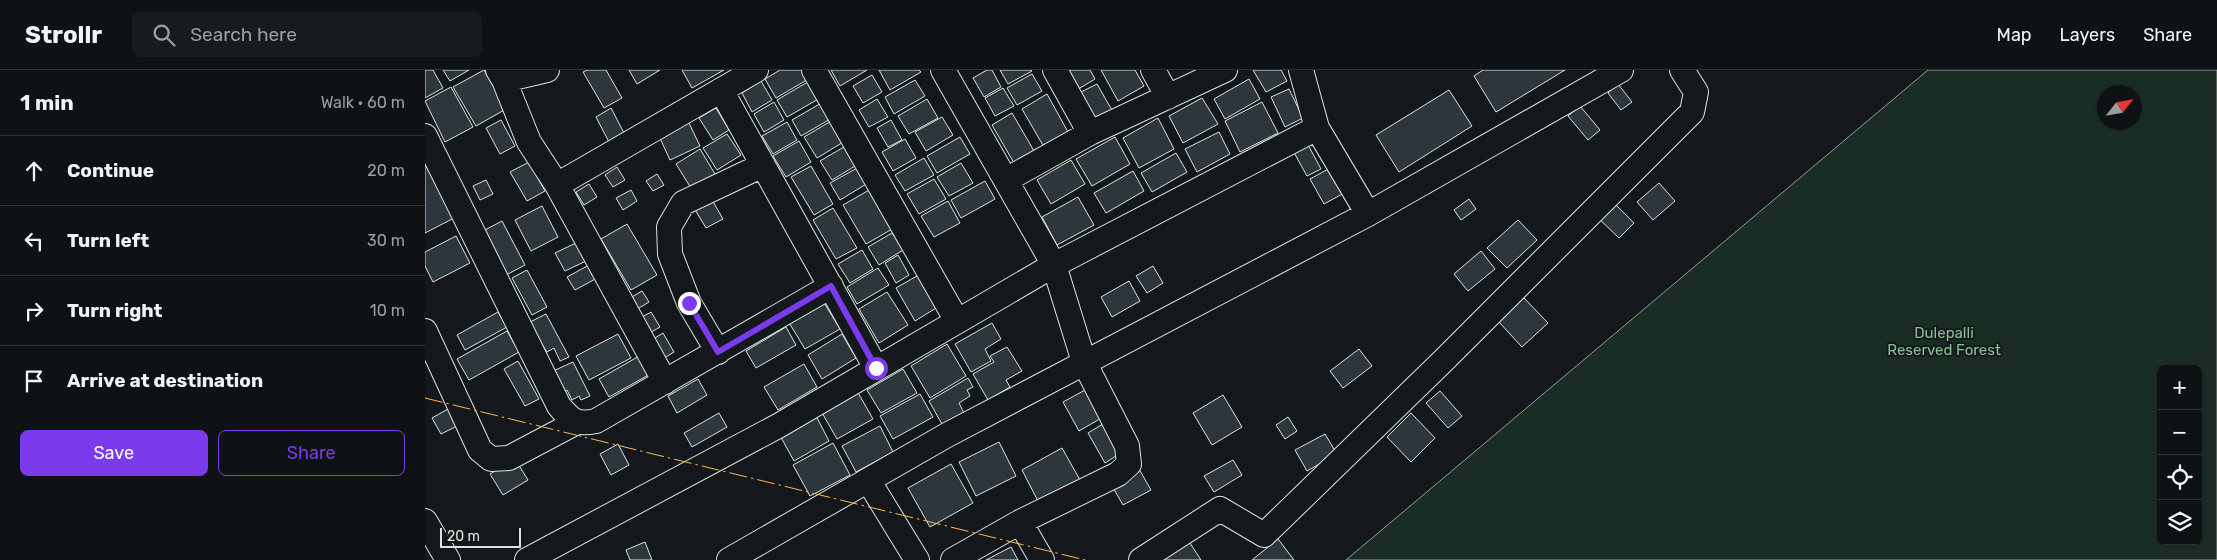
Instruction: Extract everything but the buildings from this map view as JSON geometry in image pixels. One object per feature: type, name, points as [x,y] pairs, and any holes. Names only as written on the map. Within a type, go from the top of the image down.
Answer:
[{"type":"street","points":[[547,70],[501,75],[529,142],[557,185],[665,382]]},
{"type":"street","points":[[557,185],[756,70]]},
{"type":"street","points":[[813,70],[957,321]]},
{"type":"street","points":[[943,70],[1054,264],[1084,362],[1127,446],[1129,464],[1119,474],[1020,522],[953,560]]},
{"type":"street","points":[[1055,70],[1090,133]]},
{"type":"street","points":[[1153,70],[1168,96]]},
{"type":"street","points":[[1006,180],[1090,133],[1225,70]]},
{"type":"street","points":[[1301,70],[1317,128],[1368,214]]},
{"type":"street","points":[[729,560],[868,480],[1084,362],[1368,214],[1621,70]]},
{"type":"street","points":[[1141,560],[1220,509],[1264,535],[1444,360],[1692,112],[1696,92],[1682,70]]},
{"type":"street","points":[[721,90],[876,368]]},
{"type":"street","points":[[527,560],[778,426],[1054,264],[1317,128]]},
{"type":"street","points":[[426,139],[559,406],[570,419],[577,422],[583,424],[596,421],[831,286]]},
{"type":"street","points":[[718,352],[689,303],[679,278],[670,254],[669,227],[683,203],[763,165]]},
{"type":"street","points":[[425,332],[480,450],[491,459],[509,458],[577,422]]},
{"type":"street","points":[[868,480],[917,560]]},
{"type":"street","points":[[425,521],[448,560]]},
{"type":"street","points":[[1020,522],[1042,560]]},
{"type":"green space","name":"Dulepalli Reserved Forest","points":[[1928,70],[2217,70],[2217,560],[1346,560]]},
{"type":"power","points":[[425,398],[1085,560]]},
{"type":"route","points":[[689,303],[718,352],[831,286],[876,368]]}]
